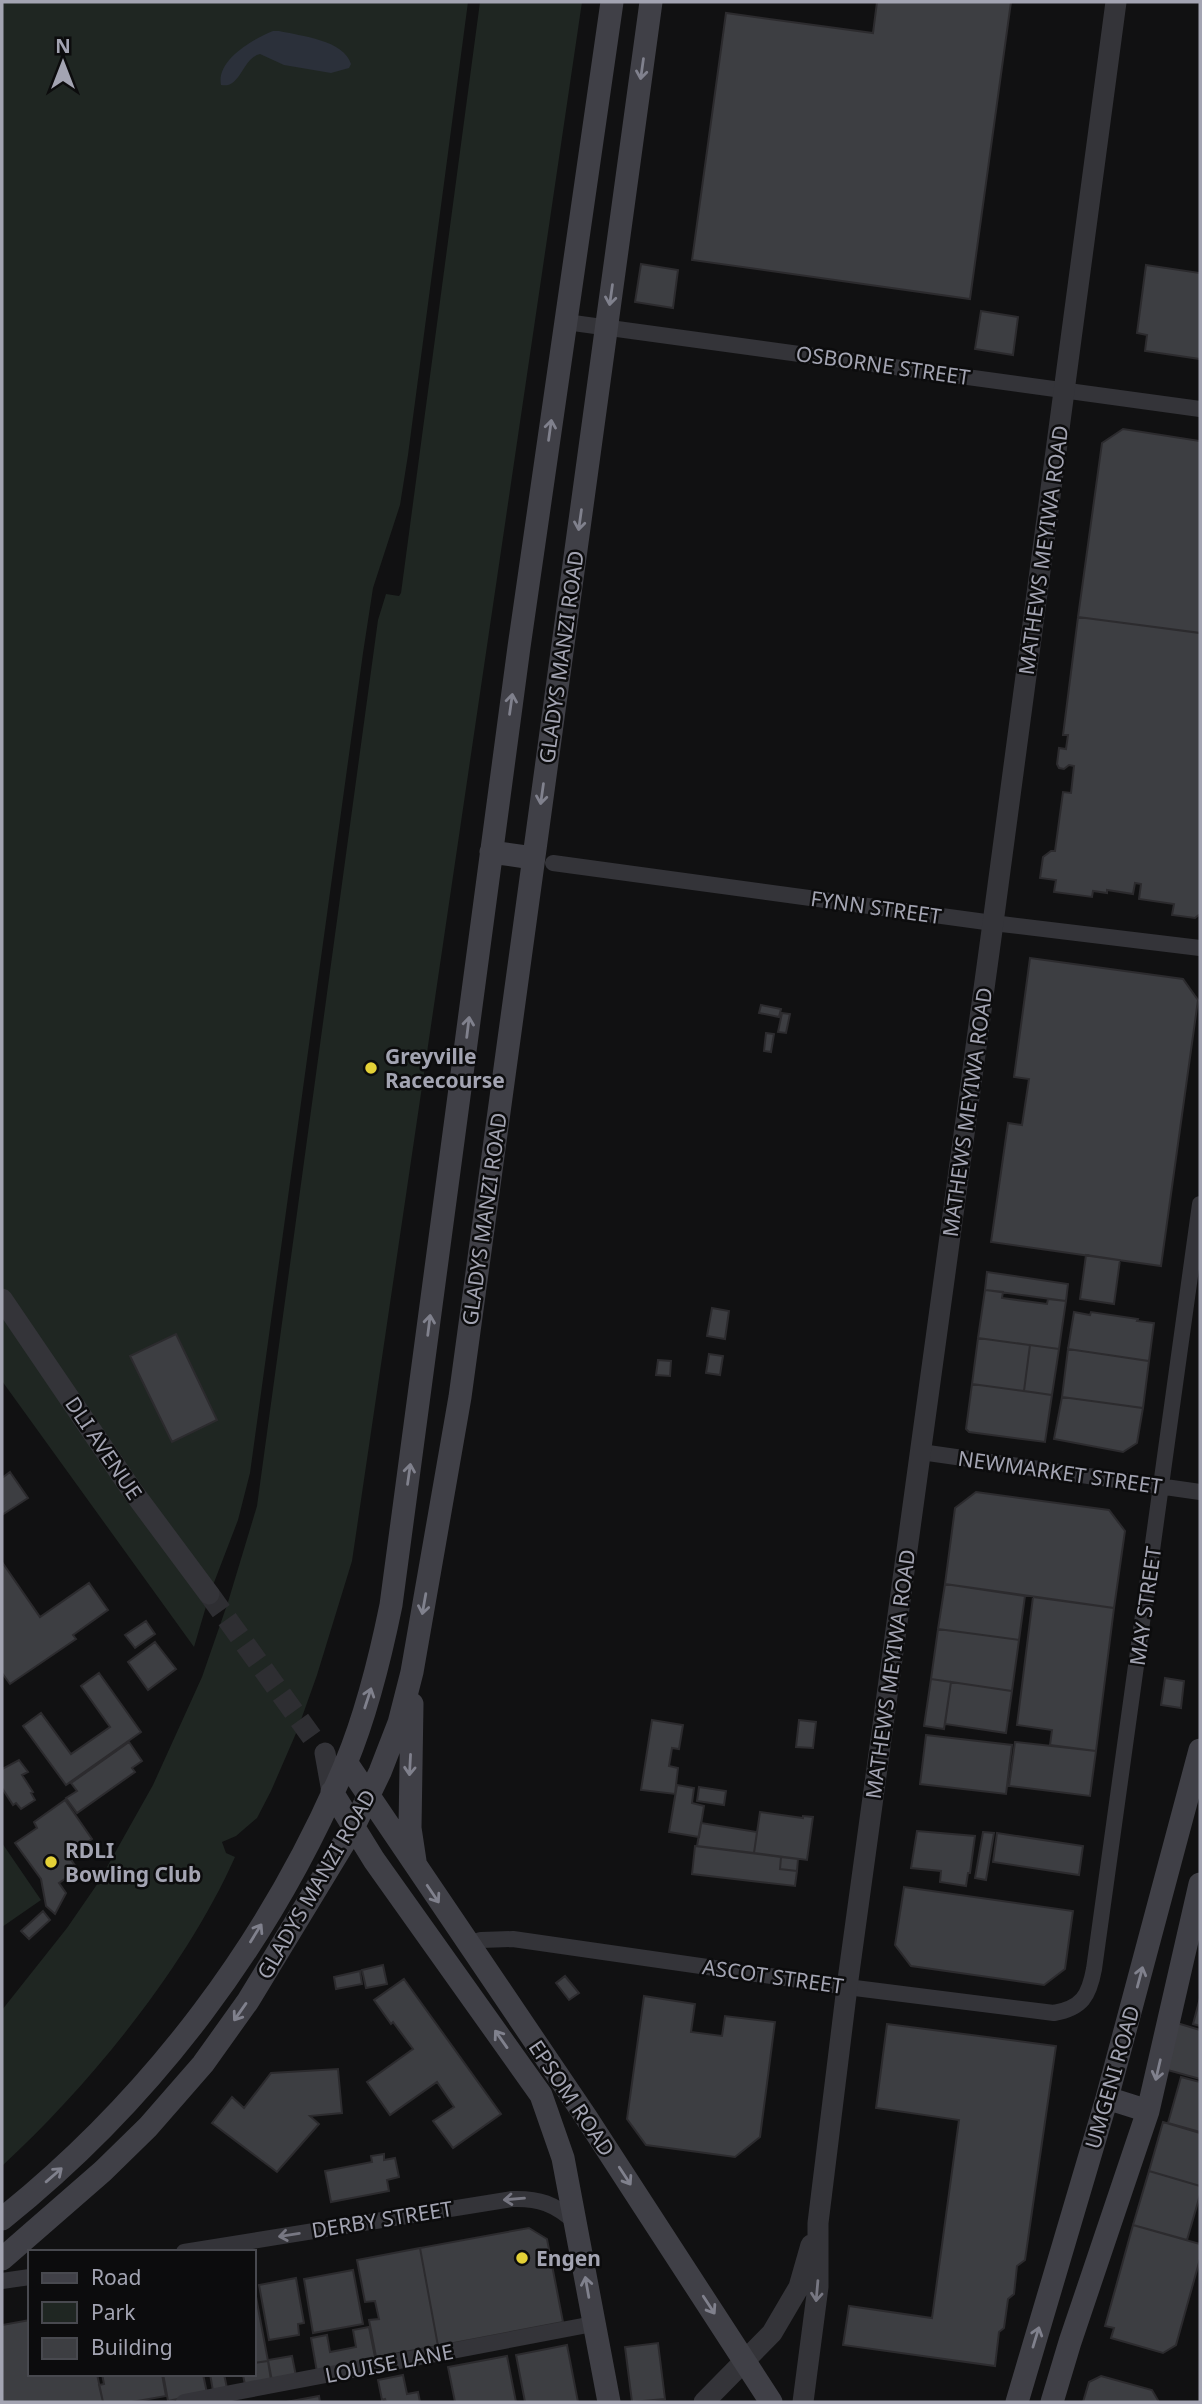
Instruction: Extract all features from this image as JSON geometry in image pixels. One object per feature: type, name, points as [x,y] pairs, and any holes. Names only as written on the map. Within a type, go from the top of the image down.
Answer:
[{"type":"main road","name":"GLADYS MANZI ROAD","points":[[2,2219],[80,2152],[121,2111],[177,2048],[220,1991],[267,1917],[311,1838],[332,1792],[329,1753],[378,1665],[391,1605],[519,646],[612,2]]},
{"type":"main road","name":"GLADYS MANZI ROAD","points":[[2,2259],[103,2171],[148,2127],[203,2064],[255,1989],[353,1828],[380,1772],[399,1723],[412,1672],[460,1397],[543,861],[607,327],[651,2]]},
{"type":"main road","points":[[491,852],[543,861]]},
{"type":"main road","points":[[420,1393],[460,1397]]},
{"type":"main road","points":[[412,1672],[410,1828],[415,1868]]},
{"type":"main road","name":"UMGENI ROAD","points":[[1017,2402],[1107,2098],[1200,1750]]},
{"type":"main road","name":"EPSOM ROAD","points":[[329,1753],[368,1797],[586,2117],[771,2402]]},
{"type":"main road","name":"EPSOM ROAD","points":[[332,1792],[353,1828],[541,2095],[558,2140],[609,2402]]},
{"type":"main road","name":"UMGENI ROAD","points":[[1052,2402],[1148,2111],[1200,1884]]},
{"type":"main road","points":[[1107,2098],[1148,2111]]},
{"type":"street","name":"MATHEWS MEYIWA ROAD","points":[[803,2402],[818,2287],[818,2223],[847,1987],[1116,2]]},
{"type":"street","name":"OSBORNE STREET","points":[[566,322],[1200,409]]},
{"type":"street","name":"FYNN STREET","points":[[543,861],[993,923],[1200,948]]},
{"type":"street","name":"MAY STREET","points":[[1079,2004],[1088,1992],[1092,1980],[1200,1204]]},
{"type":"street","name":"DLI AVENUE","points":[[2,1299],[131,1489],[209,1594]]},
{"type":"street","name":"NEWMARKET STREET","points":[[920,1452],[1200,1492]]},
{"type":"street","name":"ASCOT STREET","points":[[467,1944],[481,1940],[513,1939],[847,1987],[1055,2013],[1070,2010],[1079,2004]]},
{"type":"street","name":"DERBY STREET","points":[[196,2250],[512,2199],[529,2198],[549,2202],[575,2222]]},
{"type":"street","name":"MATHEWS MEYIWA ROAD","points":[[704,2402],[772,2333],[787,2311],[799,2287],[818,2223]]},
{"type":"street","points":[[2,2281],[28,2277]]},
{"type":"street","name":"LOUISE LANE","points":[[184,2402],[593,2324]]},
{"type":"green space","points":[[2,2],[468,2],[400,505],[373,588],[363,653],[250,1473],[238,1520],[210,1593],[194,1647],[2,1381]]},
{"type":"green space","name":"Greyville Racecourse","points":[[480,2],[582,2],[352,1561],[317,1675],[271,1791],[257,1818],[236,1836],[222,1842],[226,1853],[235,1857],[215,1899],[163,1982],[133,2022],[69,2099],[2,2166],[2,2010],[67,1928],[98,1883],[153,1785],[202,1677],[257,1506],[378,620],[386,594],[399,596],[401,593]]},
{"type":"green space","points":[[2,1843],[41,1900],[2,1927]]},
{"type":"shaded area","points":[[273,31],[310,37],[331,44],[347,56],[351,64],[349,68],[331,73],[284,65],[260,54],[249,61],[233,82],[221,85],[224,67],[230,59],[246,45]]},
{"type":"building","points":[[877,2],[1011,2],[970,299],[692,260],[726,13],[873,33]]},
{"type":"building","points":[[641,264],[678,270],[673,308],[635,302]]},
{"type":"building","points":[[1146,265],[1200,273],[1200,359],[1145,351],[1147,335],[1137,333]]},
{"type":"building","points":[[981,311],[1018,317],[1013,355],[975,349]]},
{"type":"building","points":[[1123,429],[1200,441],[1200,633],[1078,617],[1102,443]]},
{"type":"building","points":[[1078,617],[1200,633],[1200,914],[1195,918],[1172,915],[1174,904],[1139,899],[1141,884],[1135,883],[1133,894],[1093,891],[1092,897],[1054,892],[1056,880],[1040,878],[1043,857],[1055,851],[1063,792],[1071,793],[1074,766],[1069,765],[1064,769],[1057,764],[1059,748],[1066,749],[1068,735],[1063,735]]},
{"type":"building","points":[[1030,958],[1183,979],[1198,1000],[1161,1266],[991,1242],[1008,1123],[1022,1125],[1029,1079],[1014,1077]]},
{"type":"building","points":[[761,1005],[781,1009],[779,1017],[759,1013]]},
{"type":"building","points":[[782,1013],[790,1014],[786,1033],[778,1032]]},
{"type":"building","points":[[766,1033],[774,1034],[771,1052],[764,1051]]},
{"type":"building","points":[[1086,1255],[1120,1260],[1114,1304],[1080,1299]]},
{"type":"building","points":[[987,1272],[1068,1284],[1066,1301],[985,1290]]},
{"type":"building","points":[[985,1290],[1003,1292],[1002,1298],[1047,1304],[1048,1299],[1066,1301],[1059,1349],[978,1338]]},
{"type":"building","points":[[712,1308],[729,1311],[725,1339],[707,1336]]},
{"type":"building","points":[[1074,1312],[1090,1315],[1091,1312],[1154,1323],[1149,1361],[1068,1349]]},
{"type":"building","points":[[176,1334],[217,1420],[172,1442],[130,1356]]},
{"type":"building","points":[[978,1338],[1030,1345],[1024,1391],[972,1384]]},
{"type":"building","points":[[1030,1345],[1059,1349],[1052,1395],[1024,1391]]},
{"type":"building","points":[[1068,1349],[1149,1361],[1143,1408],[1062,1397]]},
{"type":"building","points":[[709,1354],[723,1356],[720,1375],[706,1373]]},
{"type":"building","points":[[658,1360],[671,1361],[670,1376],[656,1375]]},
{"type":"building","points":[[972,1384],[1052,1395],[1045,1442],[969,1432],[966,1429]]},
{"type":"building","points":[[1062,1397],[1143,1408],[1137,1443],[1123,1452],[1054,1439]]},
{"type":"building","points":[[10,1472],[28,1498],[2,1515],[2,1478]]},
{"type":"building","points":[[976,1492],[1109,1510],[1125,1531],[1114,1608],[945,1584],[955,1508]]},
{"type":"building","points":[[2,1562],[40,1617],[89,1583],[108,1610],[73,1635],[76,1639],[10,1684],[2,1673]]},
{"type":"building","points":[[945,1584],[1025,1596],[1019,1640],[938,1629]]},
{"type":"building","points":[[1033,1597],[1114,1608],[1096,1751],[1050,1745],[1052,1730],[1017,1725]]},
{"type":"building","points":[[146,1621],[155,1634],[135,1648],[125,1635]]},
{"type":"building","points":[[938,1629],[1019,1640],[1012,1691],[931,1679]]},
{"type":"building","points":[[155,1642],[176,1669],[148,1690],[128,1662]]},
{"type":"building","points":[[99,1673],[141,1732],[66,1785],[23,1726],[41,1713],[71,1754],[110,1727],[81,1686]]},
{"type":"building","points":[[1165,1678],[1184,1681],[1181,1708],[1161,1705]]},
{"type":"building","points":[[931,1679],[951,1682],[944,1729],[924,1726]]},
{"type":"building","points":[[951,1682],[1012,1691],[1006,1733],[945,1724]]},
{"type":"building","points":[[652,1720],[683,1725],[679,1749],[672,1748],[669,1766],[678,1768],[675,1794],[641,1790]]},
{"type":"building","points":[[799,1720],[816,1722],[813,1748],[796,1747]]},
{"type":"building","points":[[926,1735],[1012,1745],[1006,1794],[920,1784]]},
{"type":"building","points":[[129,1742],[142,1761],[132,1768],[135,1772],[77,1813],[66,1798],[77,1791],[71,1783]]},
{"type":"building","points":[[1015,1742],[1096,1751],[1090,1796],[1009,1786]]},
{"type":"building","points":[[19,1760],[28,1772],[22,1775],[35,1800],[21,1809],[16,1803],[13,1805],[2,1788],[2,1769]]},
{"type":"building","points":[[677,1785],[694,1788],[692,1803],[704,1806],[699,1837],[669,1832]]},
{"type":"building","points":[[699,1787],[726,1791],[724,1805],[697,1801]]},
{"type":"building","name":"RDLI Bowling Club","points":[[65,1800],[92,1839],[68,1855],[78,1870],[59,1883],[66,1893],[55,1914],[46,1906],[41,1879],[15,1843],[37,1828],[34,1822]]},
{"type":"building","points":[[760,1812],[813,1817],[807,1860],[754,1853]]},
{"type":"building","points":[[701,1823],[757,1832],[754,1853],[697,1846]]},
{"type":"building","points":[[917,1831],[975,1836],[966,1886],[940,1882],[941,1871],[911,1868]]},
{"type":"building","points":[[983,1832],[994,1833],[986,1880],[975,1878]]},
{"type":"building","points":[[997,1833],[1083,1846],[1079,1875],[993,1862]]},
{"type":"building","points":[[695,1846],[781,1857],[780,1869],[797,1871],[795,1886],[692,1874]]},
{"type":"building","points":[[781,1857],[798,1859],[797,1871],[780,1869]]},
{"type":"building","points":[[904,1887],[1073,1911],[1065,1969],[1044,1985],[911,1966],[895,1945]]},
{"type":"building","points":[[43,1911],[50,1920],[29,1939],[21,1931]]},
{"type":"building","points":[[383,1965],[387,1984],[366,1988],[362,1970]]},
{"type":"building","points":[[360,1971],[362,1984],[336,1989],[334,1977]]},
{"type":"building","points":[[565,1976],[579,1993],[569,2000],[556,1983]]},
{"type":"building","points":[[404,1979],[501,2114],[453,2148],[433,2121],[454,2107],[437,2082],[390,2115],[367,2082],[413,2049],[374,2000]]},
{"type":"building","points":[[644,1996],[695,2004],[691,2032],[722,2036],[725,2016],[775,2022],[760,2137],[735,2157],[646,2145],[627,2119]]},
{"type":"building","points":[[1200,1998],[1200,2026],[1193,2024]]},
{"type":"building","points":[[1177,2023],[1200,2030],[1200,2079],[1164,2069]]},
{"type":"building","points":[[887,2024],[1056,2046],[1025,2260],[1017,2266],[1014,2294],[1008,2299],[1004,2328],[999,2332],[995,2366],[843,2345],[849,2306],[932,2318],[959,2120],[876,2108]]},
{"type":"building","points":[[338,2069],[342,2113],[310,2116],[319,2124],[277,2172],[212,2123],[232,2097],[244,2108],[271,2073]]},
{"type":"building","points":[[1181,2077],[1200,2082],[1200,2132],[1168,2123]]},
{"type":"building","points":[[1163,2122],[1200,2133],[1200,2186],[1149,2171]]},
{"type":"building","points":[[384,2154],[384,2160],[395,2158],[399,2177],[387,2180],[389,2191],[331,2202],[325,2171],[372,2162],[371,2156]]},
{"type":"building","points":[[1149,2171],[1200,2186],[1200,2195],[1187,2240],[1133,2225]]},
{"type":"building","points":[[1133,2225],[1200,2244],[1200,2259],[1176,2345],[1163,2353],[1111,2338],[1114,2328],[1105,2326]]},
{"type":"building","points":[[529,2228],[547,2239],[563,2322],[438,2346],[420,2248]]},
{"type":"building","points":[[420,2248],[438,2346],[376,2357],[369,2320],[379,2319],[375,2301],[365,2302],[357,2260]]},
{"type":"building","points":[[353,2270],[363,2324],[313,2333],[304,2279]]},
{"type":"building","points":[[296,2278],[304,2323],[298,2324],[299,2335],[269,2340],[259,2285]]},
{"type":"building","points":[[256,2297],[268,2361],[256,2363]]},
{"type":"building","points":[[28,2320],[28,2376],[97,2376],[103,2402],[2,2402],[2,2325]]},
{"type":"building","points":[[369,2327],[376,2362],[317,2372],[311,2338],[327,2335],[330,2352],[356,2347],[353,2330]]},
{"type":"building","points":[[658,2343],[665,2399],[632,2402],[625,2347]]},
{"type":"building","points":[[567,2345],[578,2402],[525,2402],[516,2355]]},
{"type":"building","points":[[292,2356],[296,2376],[272,2381],[268,2360]]},
{"type":"building","points":[[507,2356],[516,2402],[455,2402],[448,2367]]},
{"type":"building","points":[[268,2361],[271,2380],[245,2385],[243,2376],[256,2376],[256,2363]]},
{"type":"building","points":[[403,2375],[407,2394],[418,2392],[420,2402],[382,2400],[378,2380]]},
{"type":"building","points":[[102,2376],[162,2376],[166,2396],[132,2402],[103,2402],[99,2385],[104,2384]]},
{"type":"building","points":[[163,2376],[203,2376],[207,2393],[168,2401]]},
{"type":"building","points":[[210,2376],[224,2376],[227,2388],[213,2391]]},
{"type":"building","points":[[1101,2376],[1152,2390],[1159,2402],[1083,2402],[1089,2382]]},
{"type":"building","points":[[319,2396],[320,2402],[286,2402]]},
{"type":"tunnel","points":[[209,1594],[317,1744]]},
{"type":"place","name":"Greyville Racecourse","points":[[371,1068]]},
{"type":"place","name":"RDLI Bowling Club","points":[[51,1862]]},
{"type":"place","name":"Engen","points":[[522,2258]]}]
